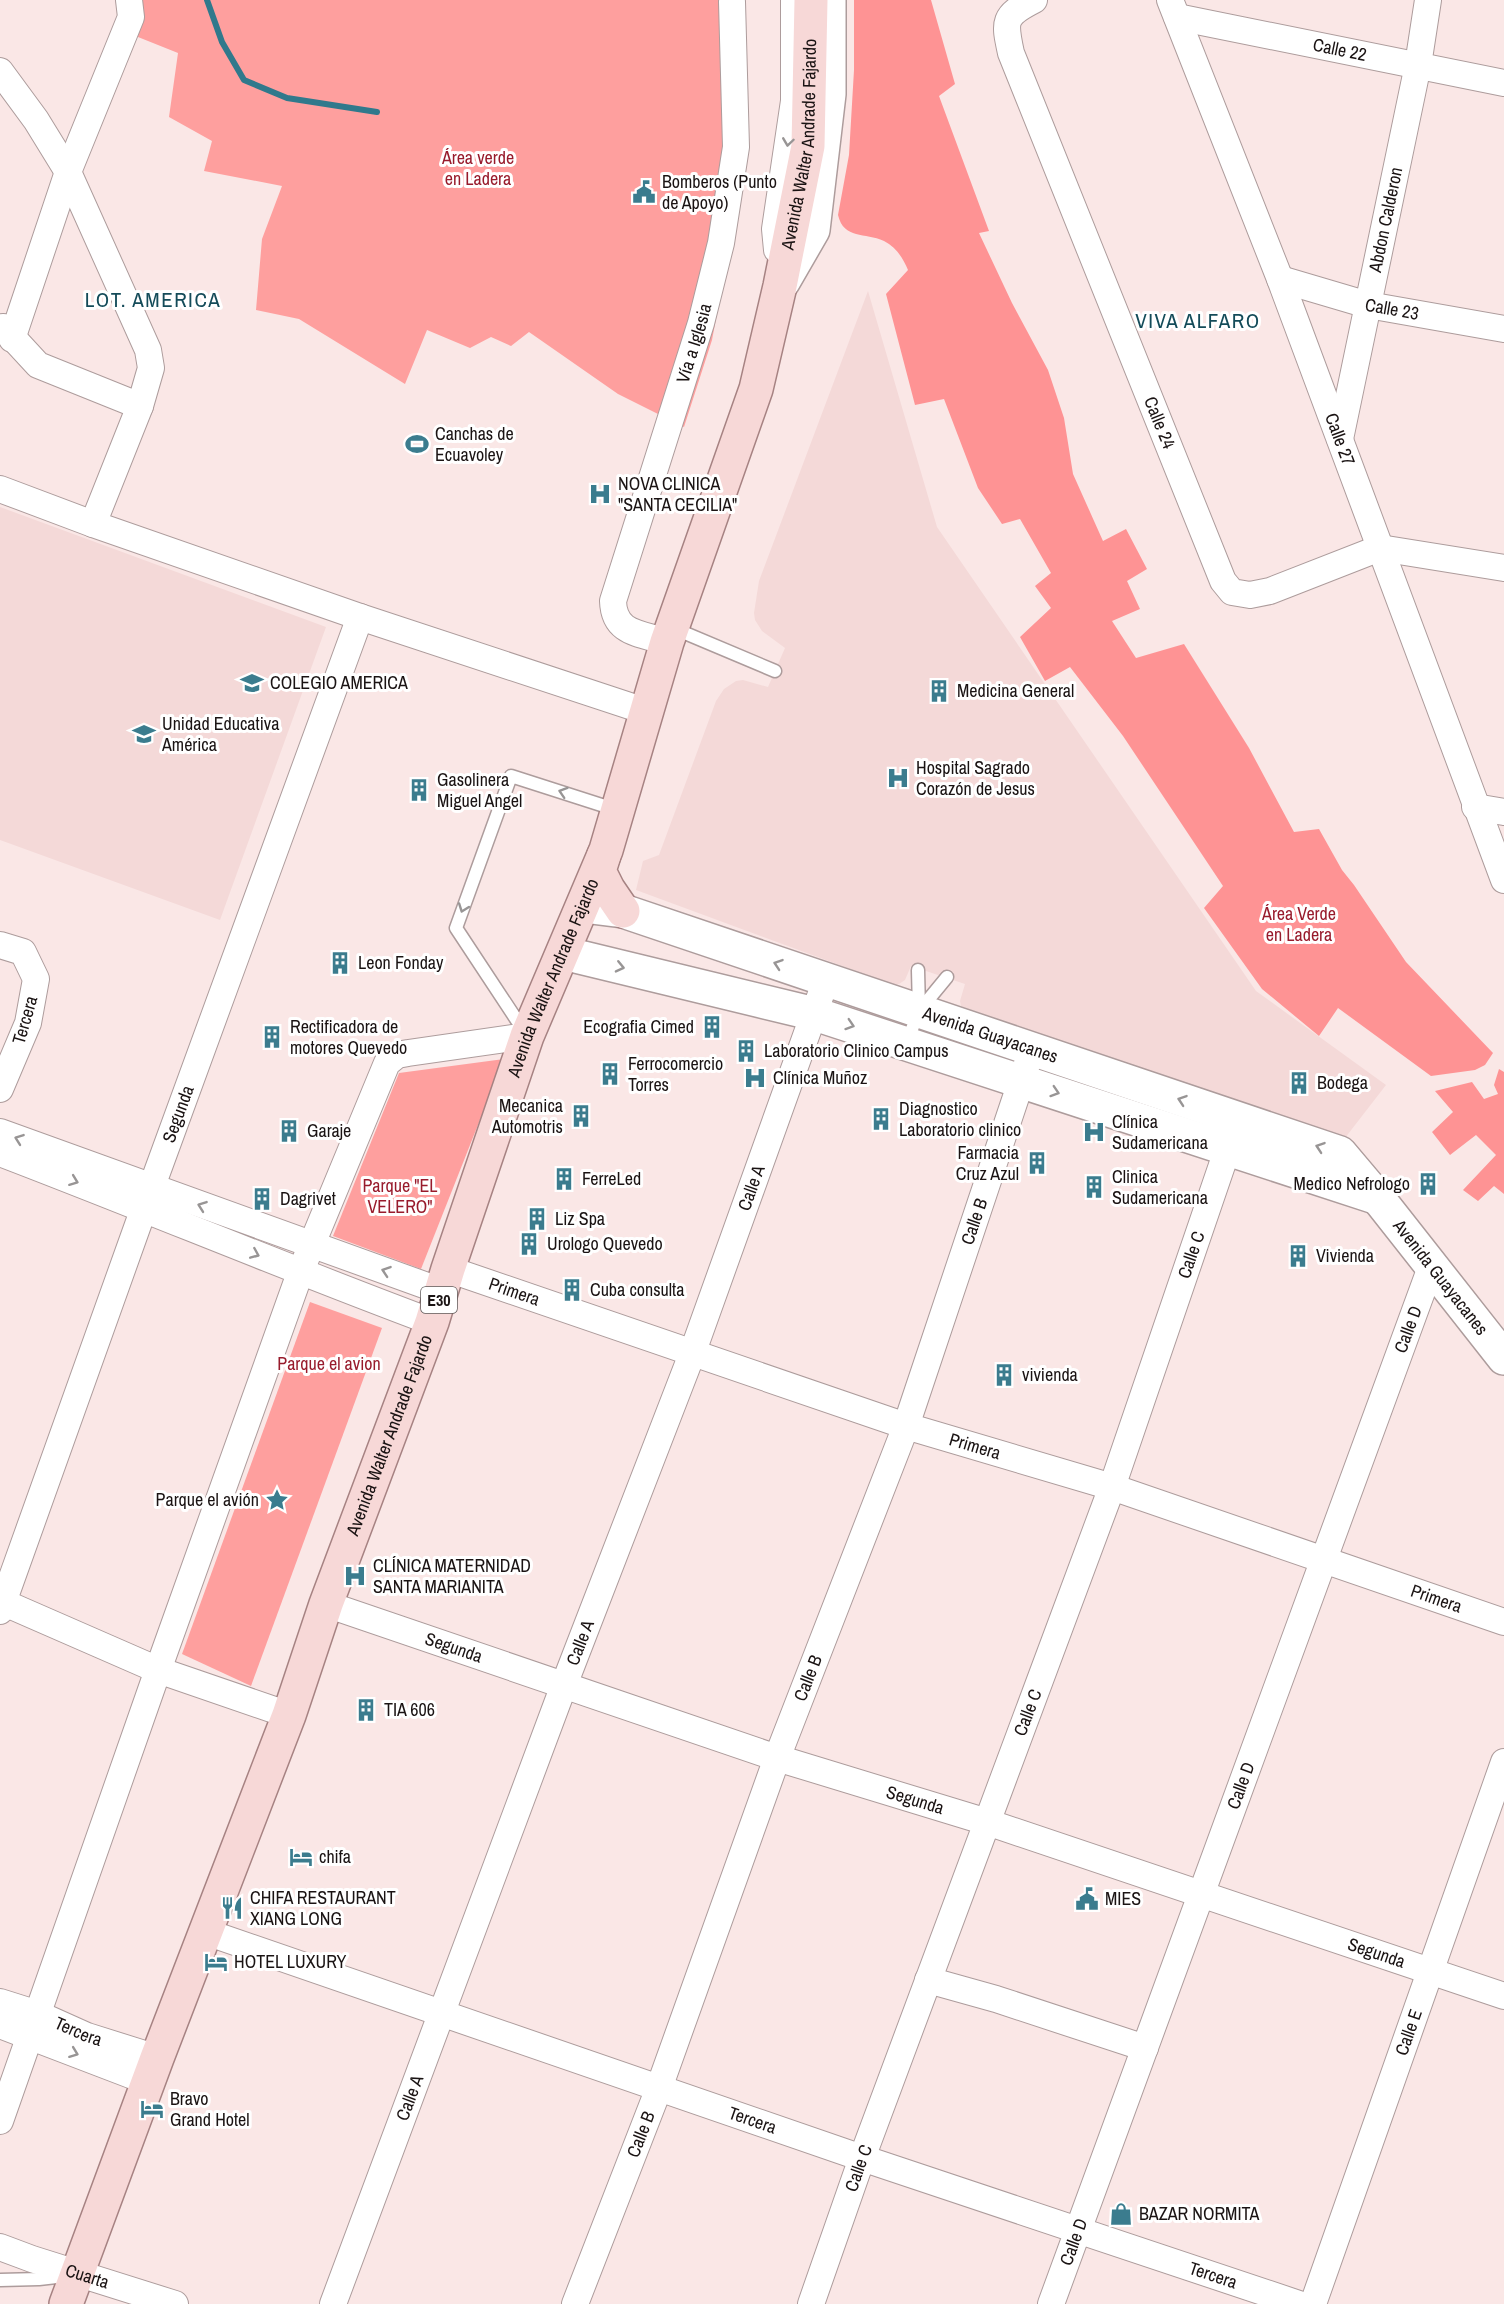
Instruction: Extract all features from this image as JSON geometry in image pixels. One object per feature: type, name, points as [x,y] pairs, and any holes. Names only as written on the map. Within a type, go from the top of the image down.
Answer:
[{"type":"main road","name":"Avenida Walter Andrade Fajardo","points":[[66,2304],[289,1715],[326,1604],[432,1322],[444,1280],[527,1036],[606,850],[669,634],[756,389],[783,272],[807,146],[811,0]]},
{"type":"main road","points":[[606,850],[599,871],[623,911]]},
{"type":"street","points":[[129,0],[131,17],[6,331],[38,365],[140,406]]},
{"type":"street","name":"Avenida Walter Andrade Fajardo","points":[[783,272],[775,229],[794,101],[794,0]]},
{"type":"street","name":"Avenida Walter Andrade Fajardo","points":[[783,272],[813,230],[829,94],[829,0]]},
{"type":"street","name":"Calle 24","points":[[1034,0],[1012,12],[1005,28],[1011,53],[1223,581],[1232,592],[1250,595],[1269,591],[1380,548]]},
{"type":"street","name":"Abdon Calderon","points":[[1340,439],[1418,65],[1428,0]]},
{"type":"street","name":"Vía a Iglesia","points":[[669,634],[621,626],[616,620],[613,601],[701,323],[721,243],[736,147],[732,2]]},
{"type":"street","name":"Calle 27","points":[[1173,9],[1280,279],[1504,880]]},
{"type":"street","name":"Calle 22","points":[[1173,9],[1504,83]]},
{"type":"street","points":[[0,71],[36,120],[68,172],[148,350],[151,368],[140,406],[93,524]]},
{"type":"street","name":"Calle 23","points":[[1280,279],[1368,305],[1504,329]]},
{"type":"street","points":[[0,489],[93,524],[360,617],[648,712]]},
{"type":"street","points":[[1380,548],[1504,568]]},
{"type":"street","name":"Segunda","points":[[1,1605],[360,617]]},
{"type":"street","points":[[1475,807],[1504,812]]},
{"type":"street","name":"Avenida Guayacanes","points":[[583,906],[623,911],[1340,1153],[1504,1358]]},
{"type":"street","name":"Tercera","points":[[0,1089],[28,1023],[36,979],[11,949]]},
{"type":"street","name":"Avenida Guayacanes","points":[[563,953],[815,1014],[1378,1198]]},
{"type":"street","name":"Calle A","points":[[333,2304],[564,1685],[692,1354],[826,980]]},
{"type":"street","points":[[0,2121],[300,1273],[387,1063],[397,1055],[527,1036]]},
{"type":"street","name":"Calle B","points":[[575,2304],[659,2088],[777,1758],[906,1426],[1033,1050]]},
{"type":"street","name":"Calle C","points":[[811,2304],[862,2158],[1112,1487],[1238,1118]]},
{"type":"street","points":[[0,1132],[148,1198],[300,1273],[432,1322]]},
{"type":"street","points":[[0,1153],[148,1198]]},
{"type":"street","name":"Primera","points":[[148,1198],[312,1246],[444,1280],[692,1354],[906,1426],[1112,1487],[1504,1622]]},
{"type":"street","name":"Calle D","points":[[1051,2304],[1431,1267]]},
{"type":"street","name":"Segunda","points":[[326,1604],[777,1758],[987,1822],[1504,1996]]},
{"type":"street","points":[[1,1605],[158,1670],[289,1715]]},
{"type":"street","name":"Calle E","points":[[1313,2304],[1504,1762]]},
{"type":"street","name":"Tercera","points":[[206,1932],[862,2158],[1299,2304]]},
{"type":"street","points":[[928,1980],[996,1999],[1145,2048]]},
{"type":"street","name":"Tercera","points":[[0,2002],[34,2025]]},
{"type":"street","name":"Tercera","points":[[0,2025],[34,2025],[87,2036],[153,2070]]},
{"type":"street","name":"Cuarta","points":[[0,2247],[175,2304]]},
{"type":"lane","points":[[669,634],[775,671]]},
{"type":"lane","points":[[527,1036],[456,928],[511,776],[618,810]]},
{"type":"lane","points":[[918,970],[919,1011]]},
{"type":"lane","points":[[907,1044],[919,1011],[947,977]]},
{"type":"lane","points":[[0,2280],[39,2279],[78,2274]]},
{"type":"shaded area","name":"Hospital Sagrado Corazón de Jesus","points":[[868,291],[937,527],[1256,991],[1386,1085],[1345,1138],[961,1006],[960,1001],[965,984],[911,966],[905,980],[894,985],[636,890],[643,861],[659,855],[716,701],[724,689],[736,681],[743,680],[768,687],[785,648],[762,631],[755,620],[759,581]]},
{"type":"shaded area","name":"Unidad Educativa América","points":[[0,507],[326,627],[220,920],[0,840]]},
{"type":"green space","name":"Área verde en Ladera","points":[[140,0],[741,0],[746,40],[746,106],[723,282],[712,340],[684,427],[618,394],[529,332],[511,346],[491,337],[470,348],[427,330],[405,384],[299,319],[256,310],[262,239],[282,186],[204,171],[212,141],[169,117],[178,53],[133,35]]},
{"type":"green space","name":"Área Verde en Ladera","points":[[854,0],[931,0],[955,84],[939,96],[989,231],[979,233],[1012,303],[1048,370],[1064,418],[1073,474],[1103,541],[1126,529],[1147,569],[1127,581],[1140,609],[1112,621],[1136,658],[1184,644],[1249,748],[1294,832],[1319,829],[1342,870],[1406,962],[1493,1053],[1485,1065],[1475,1070],[1431,1076],[1338,1008],[1319,1036],[1262,989],[1204,908],[1223,886],[1123,736],[1070,667],[1045,681],[1020,637],[1051,608],[1035,586],[1051,573],[1020,519],[1002,524],[978,488],[944,399],[915,405],[886,294],[908,270],[904,261],[888,243],[850,232],[841,223],[838,215],[849,155],[854,70]]},
{"type":"green space","name":"Parque \"EL VELERO\"","points":[[504,1059],[421,1269],[333,1236],[399,1073]]},
{"type":"green space","points":[[1499,1069],[1504,1072],[1504,1194],[1494,1186],[1478,1201],[1463,1190],[1496,1155],[1476,1135],[1450,1155],[1432,1132],[1453,1112],[1435,1091],[1472,1082],[1484,1099],[1498,1094],[1494,1085]]},
{"type":"green space","name":"Parque el avion","points":[[310,1302],[382,1328],[251,1686],[182,1654]]},
{"type":"waterway","points":[[207,0],[222,42],[244,80],[287,98],[377,112]]},
{"type":"place","name":"Bomberos (Punto de Apoyo)","points":[[644,192]]},
{"type":"place","name":"Canchas de Ecuavoley","points":[[417,444]]},
{"type":"place","name":"NOVA CLINICA \"SANTA CECILIA\"","points":[[600,494]]},
{"type":"place","name":"COLEGIO AMERICA","points":[[252,683]]},
{"type":"place","name":"Medicina General","points":[[939,691]]},
{"type":"place","name":"Unidad Educativa América","points":[[144,734]]},
{"type":"place","name":"Hospital Sagrado Corazón de Jesus","points":[[898,778]]},
{"type":"place","name":"Gasolinera Miguel Angel","points":[[419,790]]},
{"type":"place","name":"Leon Fonday","points":[[340,963]]},
{"type":"place","name":"Ecografia Cimed","points":[[712,1027]]},
{"type":"place","name":"Rectificadora de motores Quevedo","points":[[272,1037]]},
{"type":"place","name":"Laboratorio Clinico Campus","points":[[746,1051]]},
{"type":"place","name":"Ferrocomercio Torres","points":[[610,1074]]},
{"type":"place","name":"Clínica Muñoz","points":[[755,1078]]},
{"type":"place","name":"Bodega","points":[[1299,1083]]},
{"type":"place","name":"Mecanica Automotris","points":[[581,1116]]},
{"type":"place","name":"Diagnostico Laboratorio clinico","points":[[881,1119]]},
{"type":"place","name":"Garaje","points":[[289,1131]]},
{"type":"place","name":"Clínica Sudamericana","points":[[1094,1132]]},
{"type":"place","name":"Farmacia Cruz Azul","points":[[1037,1163]]},
{"type":"place","name":"FerreLed","points":[[564,1179]]},
{"type":"place","name":"Medico Nefrologo","points":[[1428,1184]]},
{"type":"place","name":"Clinica Sudamericana","points":[[1094,1187]]},
{"type":"place","name":"Dagrivet","points":[[262,1199]]},
{"type":"place","name":"Liz Spa","points":[[537,1219]]},
{"type":"place","name":"Urologo Quevedo","points":[[529,1244]]},
{"type":"place","name":"Vivienda","points":[[1298,1256]]},
{"type":"place","name":"Cuba consulta","points":[[572,1290]]},
{"type":"place","name":"vivienda","points":[[1004,1375]]},
{"type":"place","name":"Parque el avión","points":[[277,1500]]},
{"type":"place","name":"CLÍNICA MATERNIDAD SANTA MARIANITA","points":[[355,1576]]},
{"type":"place","name":"TIA 606","points":[[366,1710]]},
{"type":"place","name":"chifa","points":[[301,1857]]},
{"type":"place","name":"MIES","points":[[1087,1899]]},
{"type":"place","name":"CHIFA RESTAURANT XIANG LONG","points":[[232,1908]]},
{"type":"place","name":"HOTEL LUXURY","points":[[216,1962]]},
{"type":"place","name":"Bravo Grand Hotel","points":[[152,2109]]},
{"type":"place","name":"BAZAR NORMITA","points":[[1121,2214]]},
{"type":"district","name":"LOT. AMERICA","points":[[153,300]]},
{"type":"district","name":"VIVA ALFARO","points":[[1198,321]]}]
